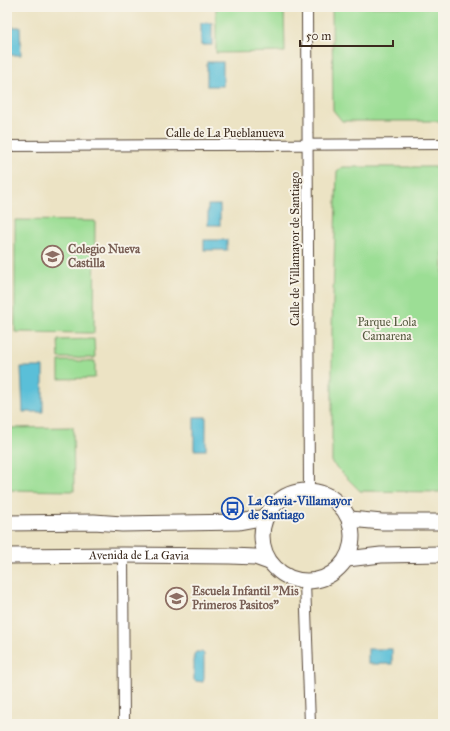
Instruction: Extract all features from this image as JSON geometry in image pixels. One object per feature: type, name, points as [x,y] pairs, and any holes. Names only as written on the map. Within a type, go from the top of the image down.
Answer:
[{"type":"main road","points":[[310,491],[326,495],[340,505],[350,520],[353,533],[352,546],[347,559],[336,572],[322,580],[305,582],[292,579],[279,572],[270,562],[263,548],[262,532],[266,517],[273,506],[284,497],[296,492],[310,491]]},
{"type":"main road","points":[[7,523],[94,522],[122,524],[239,522],[266,517]]},
{"type":"main road","points":[[350,520],[382,522],[443,522]]},
{"type":"main road","points":[[347,559],[381,555],[443,554]]},
{"type":"main road","name":"Avenida de La Gavia","points":[[7,556],[123,555],[255,557],[270,562]]},
{"type":"street","name":"Calle de Villamayor de Santiago","points":[[307,7],[310,491]]},
{"type":"street","name":"Calle de La Pueblanueva","points":[[7,146],[307,146],[443,144]]},
{"type":"street","points":[[123,555],[124,724]]},
{"type":"street","points":[[305,582],[310,724]]},
{"type":"green space","points":[[216,7],[284,7],[285,52],[216,53]]},
{"type":"green space","points":[[332,7],[443,7],[443,121],[342,121],[333,110]]},
{"type":"green space","name":"Parque Lola Camarena","points":[[342,167],[443,167],[443,492],[360,491],[332,463],[332,329],[337,171]]},
{"type":"green space","points":[[15,220],[95,221],[94,333],[15,332]]},
{"type":"green space","points":[[94,339],[95,358],[59,358],[58,340]]},
{"type":"green space","points":[[59,361],[95,361],[95,378],[59,379]]},
{"type":"green space","points":[[73,427],[74,491],[7,490],[7,428]]},
{"type":"water","points":[[201,23],[212,23],[212,45],[201,45]]},
{"type":"water","points":[[7,27],[20,27],[21,55],[7,55]]},
{"type":"water","points":[[207,62],[223,62],[223,86],[207,86]]},
{"type":"water","points":[[208,205],[220,205],[220,225],[208,225]]},
{"type":"water","points":[[204,240],[227,240],[227,250],[204,250]]},
{"type":"water","points":[[21,367],[43,367],[43,412],[23,412]]},
{"type":"water","points":[[194,417],[206,417],[206,450],[194,450]]},
{"type":"water","points":[[368,649],[392,649],[392,664],[368,664]]},
{"type":"water","points":[[196,652],[202,652],[204,654],[203,682],[194,680],[194,654]]},
{"type":"place","name":"Colegio Nueva Castilla","points":[[53,256]]},
{"type":"place","name":"La Gavia-Villamayor de Santiago","points":[[233,508]]},
{"type":"place","name":"Escuela Infantil \"Mis Primeros Pasitos\"","points":[[176,598]]}]
